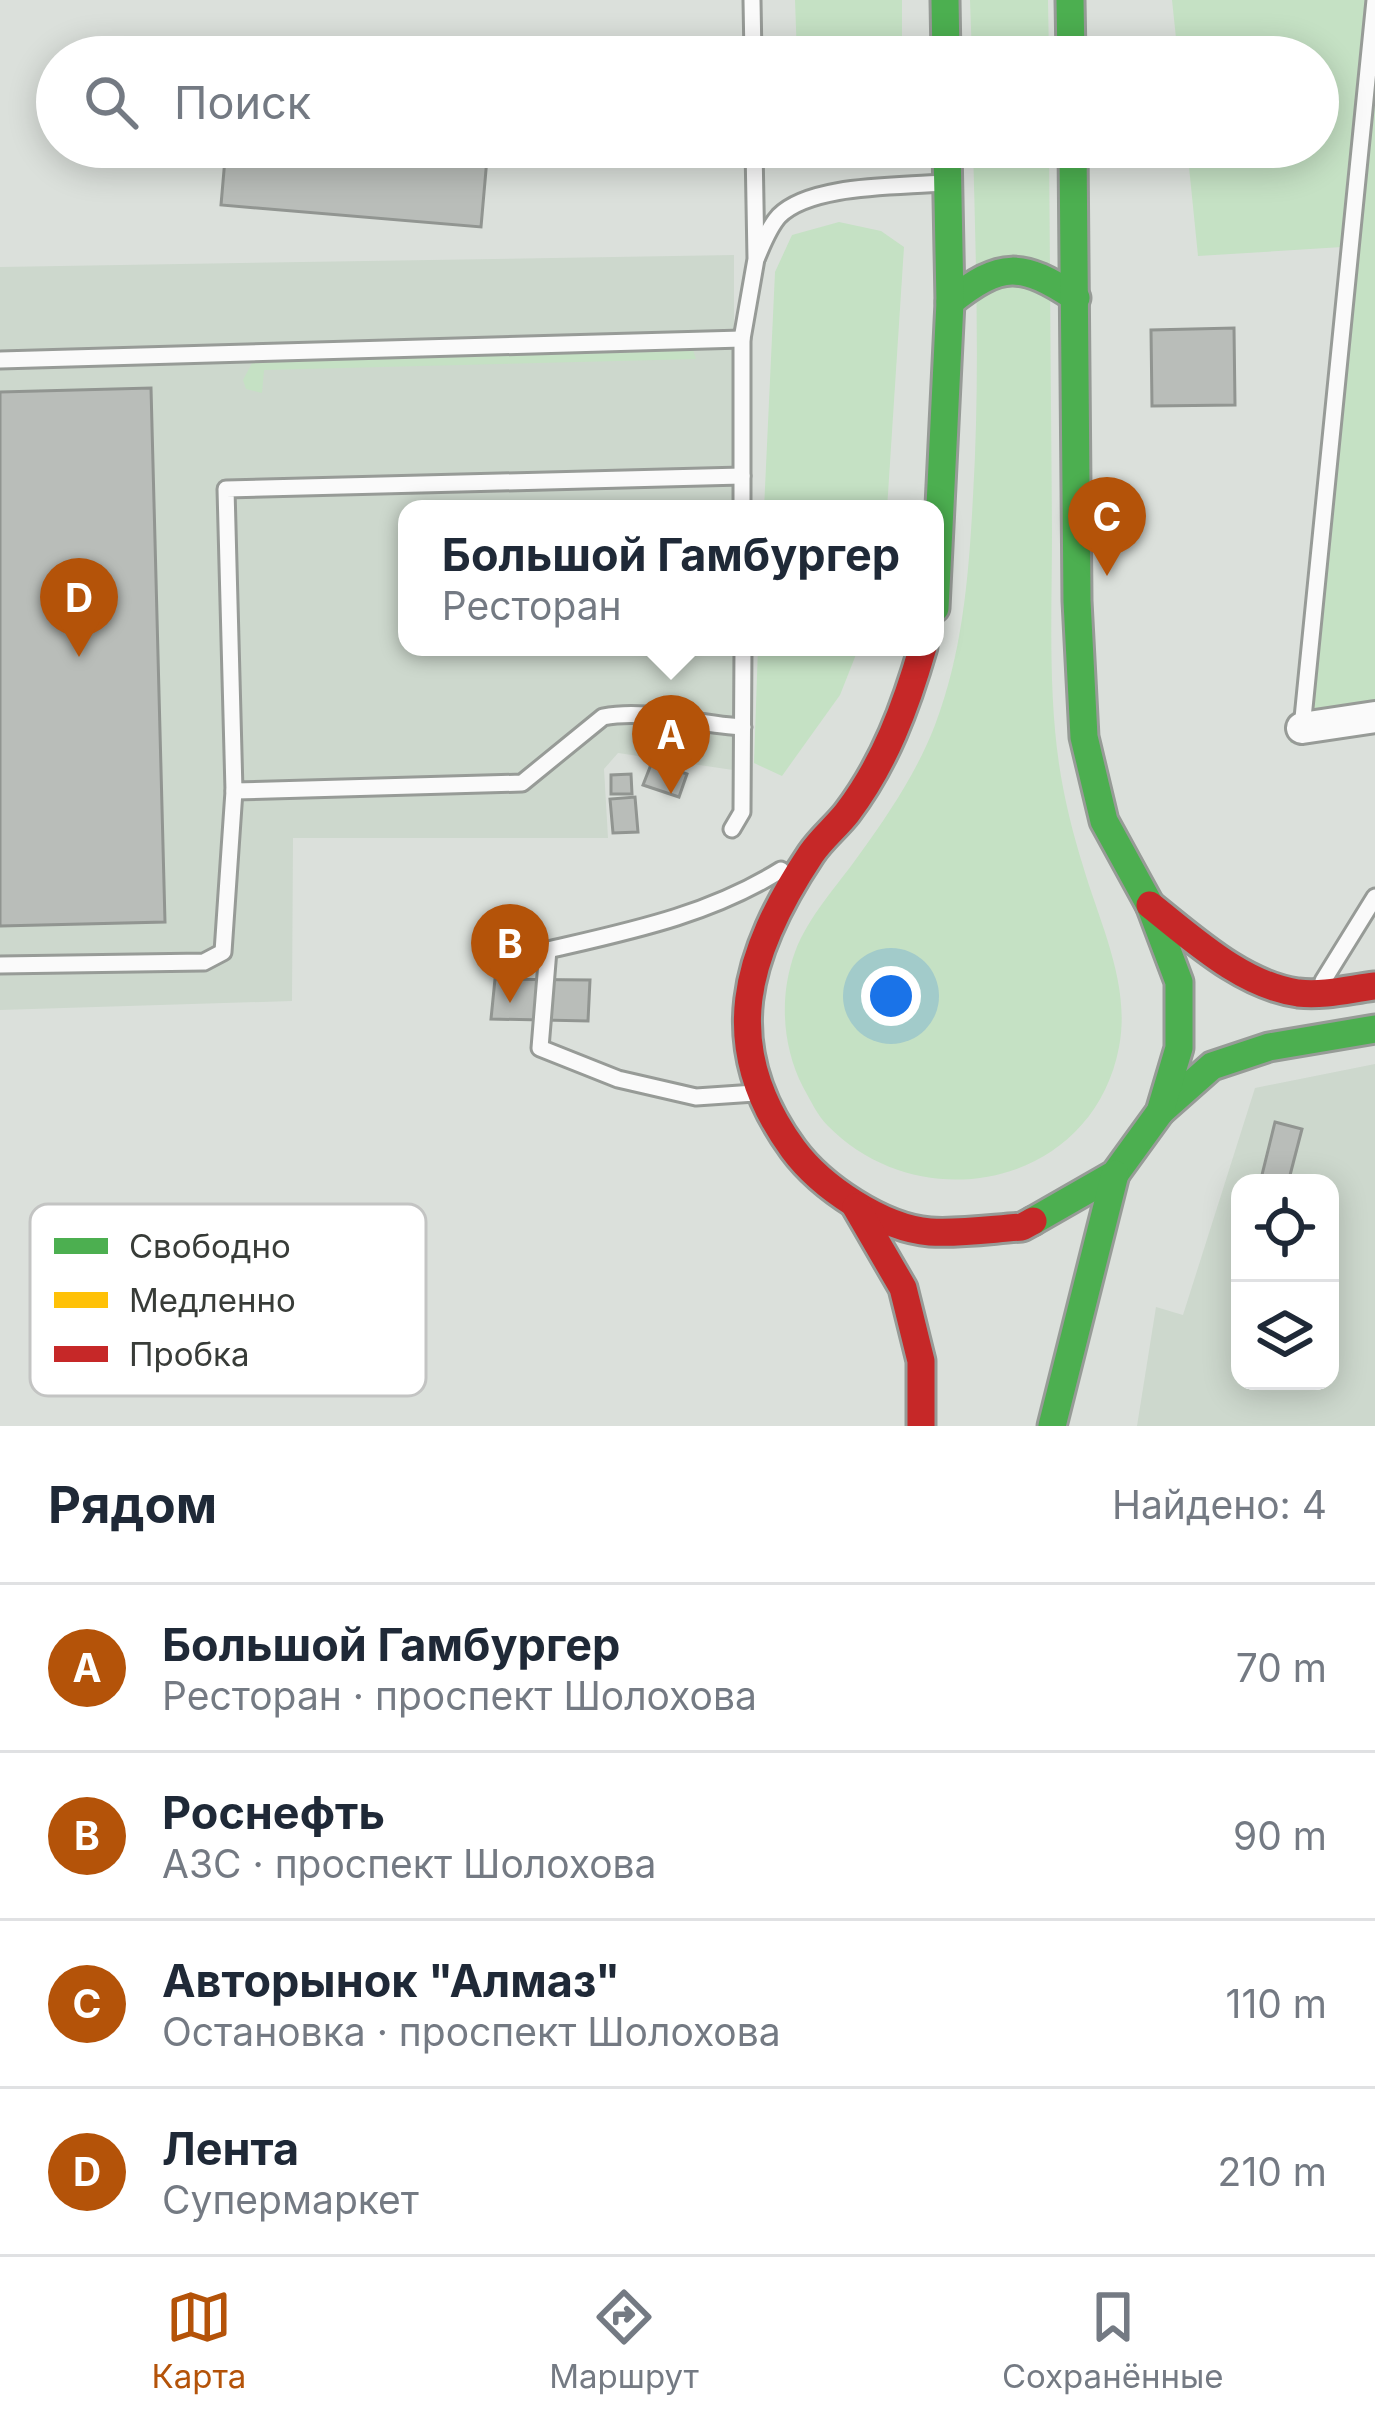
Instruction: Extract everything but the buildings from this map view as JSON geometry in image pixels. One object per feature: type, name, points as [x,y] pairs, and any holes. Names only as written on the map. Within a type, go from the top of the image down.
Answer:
[{"type":"main road","points":[[945,0],[946,36]]},
{"type":"main road","points":[[1070,0],[1071,36]]},
{"type":"main road","points":[[940,500],[950,302],[948,168]]},
{"type":"main road","points":[[1073,168],[1077,601],[1084,737],[1104,821],[1150,905],[1179,982],[1180,1048],[1160,1112]]},
{"type":"main road","points":[[950,302],[979,277],[1012,267],[1045,276],[1076,298]]},
{"type":"main road","points":[[920,656],[903,715],[878,764],[847,813],[814,849],[768,924],[747,1002],[752,1065],[770,1117],[808,1169],[856,1207],[927,1232],[1022,1227],[1115,1174]]},
{"type":"main road","points":[[1150,905],[1217,959],[1291,993],[1375,986]]},
{"type":"main road","points":[[1052,1426],[1115,1174],[1160,1112],[1212,1066],[1269,1047],[1375,1029]]},
{"type":"main road","points":[[856,1207],[903,1288],[921,1361],[921,1426]]},
{"type":"street","points":[[1303,728],[1375,717]]},
{"type":"lane","points":[[752,0],[753,36]]},
{"type":"lane","points":[[1303,728],[1375,0]]},
{"type":"lane","points":[[742,500],[742,339],[756,260],[754,168]]},
{"type":"lane","points":[[756,260],[774,221],[788,208],[820,195],[948,183]]},
{"type":"lane","points":[[0,360],[742,339]]},
{"type":"lane","points":[[0,965],[204,962],[223,952],[234,790],[226,489],[742,476]]},
{"type":"lane","points":[[732,829],[742,812],[743,656]]},
{"type":"lane","points":[[234,790],[522,783],[603,718],[620,714],[743,727]]},
{"type":"lane","points":[[761,1093],[696,1096],[618,1079],[540,1048],[548,950],[672,922],[748,891],[814,849]]},
{"type":"lane","points":[[1314,994],[1375,897]]},
{"type":"shaded area","points":[[734,255],[734,500],[398,500],[398,656],[733,656],[733,770],[618,753],[604,769],[608,838],[293,838],[292,1001],[0,1010],[0,267]]},
{"type":"shaded area","points":[[1375,1064],[1375,1426],[1137,1426],[1156,1307],[1183,1315],[1255,1088]]},
{"type":"green space","points":[[795,0],[902,0],[902,36],[796,36]]},
{"type":"green space","points":[[970,0],[1048,0],[1049,36],[971,36]]},
{"type":"green space","points":[[1172,0],[1375,0],[1375,729],[1290,743],[1342,247],[1198,256],[1189,168],[1339,168],[1339,36],[1176,36]]},
{"type":"green space","points":[[973,168],[1049,168],[1051,648],[1056,735],[1072,829],[1112,955],[1122,1024],[1103,1094],[1076,1131],[1041,1158],[999,1174],[955,1180],[910,1174],[867,1156],[828,1126],[796,1071],[787,1038],[785,1003],[801,939],[911,776],[945,697],[967,583],[977,322]]},
{"type":"green space","points":[[839,222],[881,231],[904,247],[888,500],[764,500],[775,272],[792,235]]},
{"type":"green space","points":[[693,350],[696,359],[264,370],[262,393],[246,389],[243,380],[252,363],[266,361]]},
{"type":"green space","points":[[758,656],[855,656],[840,695],[782,776],[754,763]]},
{"type":"traffic: fast","points":[[945,0],[946,36]]},
{"type":"traffic: fast","points":[[1070,0],[1071,36]]},
{"type":"traffic: fast","points":[[940,500],[950,302],[947,168]]},
{"type":"traffic: fast","points":[[1033,1221],[1115,1174],[1160,1112],[1179,1048],[1179,982],[1150,905],[1104,821],[1084,737],[1077,601],[1073,168]]},
{"type":"traffic: fast","points":[[950,302],[984,279],[1012,271],[1041,278],[1076,298]]},
{"type":"traffic: fast","points":[[1160,1112],[1212,1066],[1269,1047],[1375,1029]]},
{"type":"traffic: fast","points":[[1052,1426],[1115,1174]]},
{"type":"traffic: jam","points":[[920,656],[902,712],[873,774],[811,854],[770,927],[749,1000],[754,1073],[769,1111],[793,1149],[836,1191],[873,1214],[930,1232],[1022,1227],[1033,1221]]},
{"type":"traffic: jam","points":[[1150,905],[1219,959],[1257,981],[1317,994],[1375,986]]},
{"type":"traffic: jam","points":[[856,1207],[903,1288],[921,1361],[921,1426]]},
{"type":"place","name":"Авторынок \"Алмаз\"","points":[[1107,576]]},
{"type":"place","name":"Лента","points":[[79,657]]},
{"type":"place","name":"Большой Гамбургер","points":[[671,794]]},
{"type":"place","name":"Роснефть","points":[[510,1003]]}]
